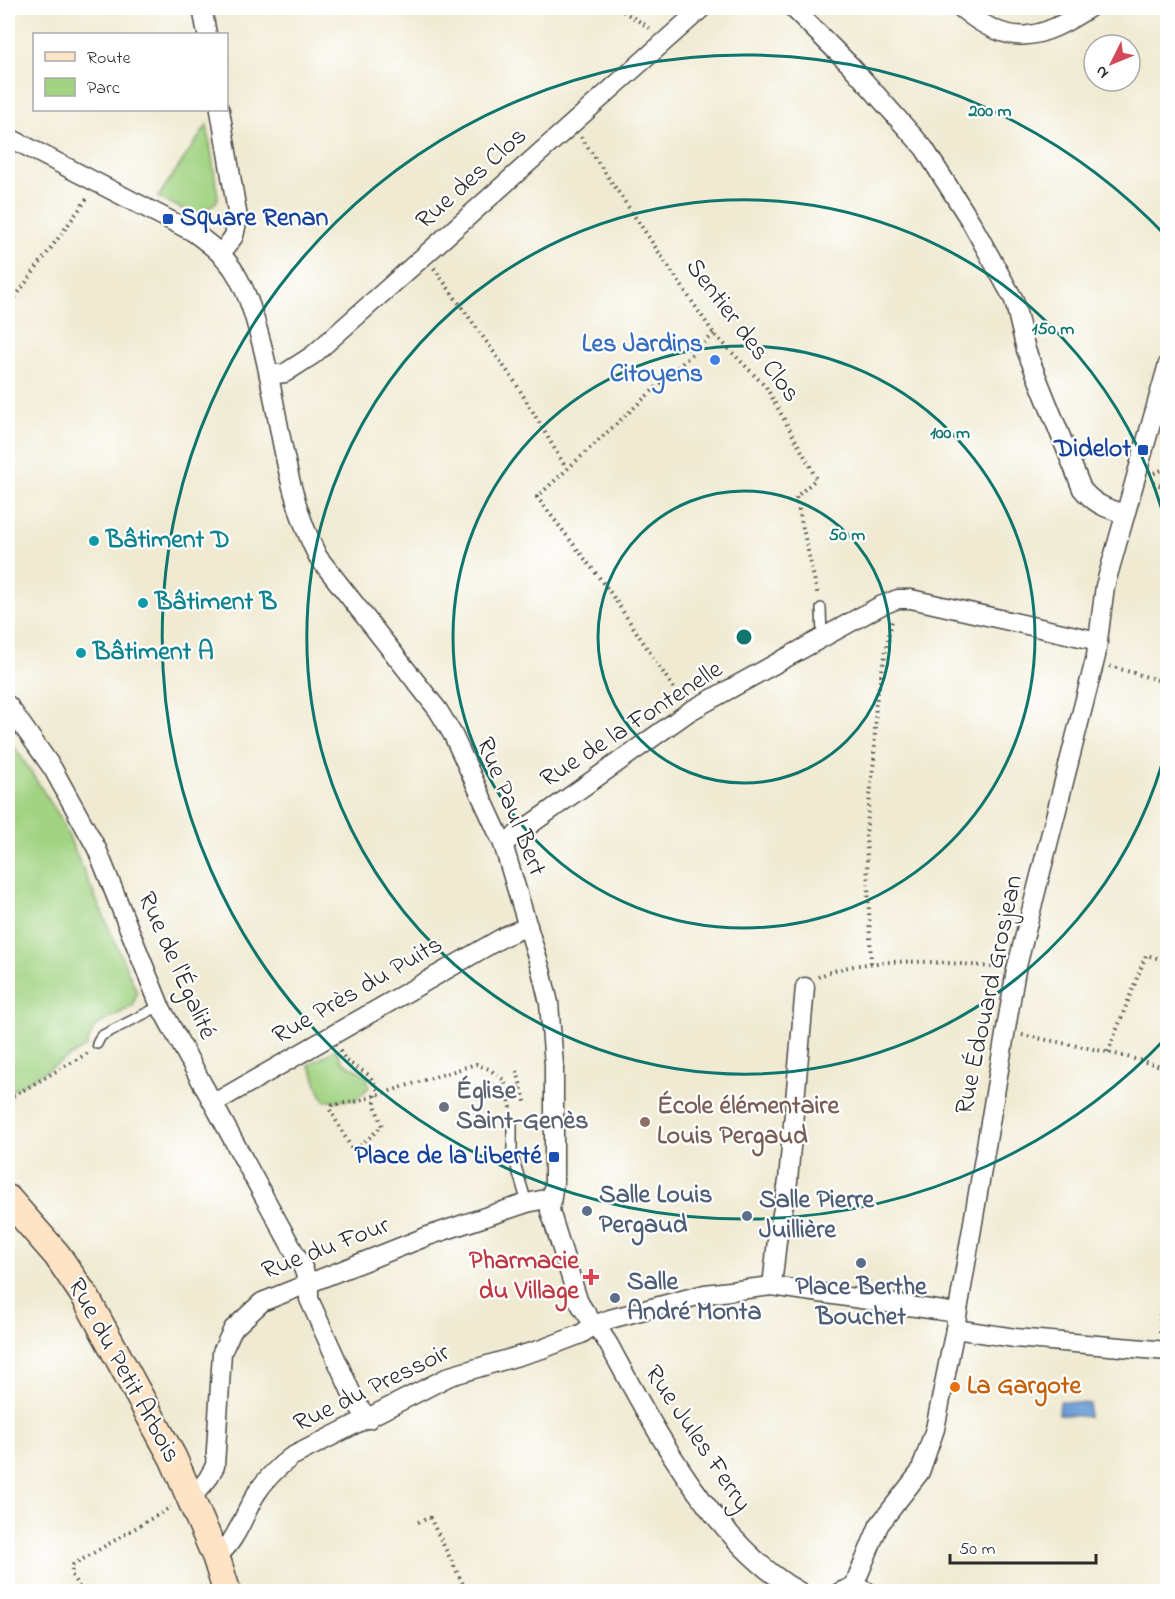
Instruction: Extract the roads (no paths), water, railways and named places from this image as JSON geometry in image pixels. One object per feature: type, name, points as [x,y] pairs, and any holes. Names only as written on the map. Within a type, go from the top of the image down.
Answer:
[{"type":"street","points":[[202,8],[207,33]]},
{"type":"street","name":"Rue des Clos","points":[[269,375],[285,373],[313,355],[702,8]]},
{"type":"street","points":[[793,8],[865,81],[924,148],[938,168],[1014,300],[1026,350],[1082,489],[1099,505],[1125,514]]},
{"type":"street","points":[[962,8],[993,29],[1037,35],[1062,26],[1089,8]]},
{"type":"street","points":[[8,137],[177,223],[221,254],[234,236],[238,218],[220,111]]},
{"type":"street","name":"Rue Paul Bert","points":[[221,254],[240,283],[251,306],[269,375],[291,486],[305,534],[318,557],[438,710],[453,735],[503,844],[549,1003],[554,1065],[554,1182],[550,1198]]},
{"type":"street","name":"Rue Édouard Grosjean","points":[[854,1590],[865,1554],[890,1509],[920,1472],[930,1446],[956,1321],[1016,970],[1095,661],[1106,586],[1125,514],[1140,482],[1167,364]]},
{"type":"street","name":"Rue de la Fontenelle","points":[[503,844],[690,711],[880,606],[898,599],[911,598],[1098,641]]},
{"type":"street","name":"Rue de l'Égalité","points":[[8,705],[53,769],[97,849],[160,1006],[309,1284],[309,1299],[356,1403],[369,1419]]},
{"type":"street","name":"Rue Près du Puits","points":[[214,1103],[506,936],[528,926]]},
{"type":"street","points":[[772,1286],[777,1241],[788,1181],[805,987]]},
{"type":"street","points":[[550,1198],[551,1222],[573,1286],[584,1313],[594,1325]]},
{"type":"street","name":"Rue du Four","points":[[191,1498],[207,1480],[215,1466],[219,1364],[228,1335],[262,1302],[428,1236],[527,1203],[550,1198]]},
{"type":"street","name":"Rue du Petit Arbois","points":[[8,1199],[57,1256],[86,1298],[173,1458],[216,1557],[227,1592]]},
{"type":"street","name":"Rue du Pressoir","points":[[216,1557],[226,1549],[257,1493],[281,1464],[308,1447],[369,1419],[435,1382],[542,1349],[581,1334],[594,1325],[705,1293],[772,1286],[956,1321],[1015,1338],[1163,1345]]},
{"type":"street","name":"Rue Jules Ferry","points":[[594,1325],[608,1344],[643,1408],[708,1508],[746,1550],[800,1592]]},
{"type":"lane","points":[[821,608],[822,638]]},
{"type":"lane","points":[[97,1044],[101,1036],[160,1006]]},
{"type":"lane","points":[[512,1123],[512,1153],[527,1203]]},
{"type":"water","points":[[1060,1401],[1090,1404],[1088,1417],[1059,1414]]},
{"type":"place","name":"Square Renan","points":[[168,219]]},
{"type":"place","name":"Les Jardins Citoyens","points":[[715,360]]},
{"type":"place","name":"Didelot","points":[[1143,450]]},
{"type":"place","name":"Bâtiment D","points":[[94,541]]},
{"type":"place","name":"Bâtiment B","points":[[143,603]]},
{"type":"place","name":"Bâtiment A","points":[[81,653]]},
{"type":"place","name":"Église Saint-Genès","points":[[444,1107]]},
{"type":"place","name":"École élémentaire Louis Pergaud","points":[[645,1122]]},
{"type":"place","name":"Place de la Liberté","points":[[554,1157]]},
{"type":"place","name":"Salle Louis Pergaud","points":[[587,1211]]},
{"type":"place","name":"Salle Pierre Juillière","points":[[747,1216]]},
{"type":"place","name":"Place Berthe Bouchet","points":[[861,1263]]},
{"type":"place","name":"Pharmacie du Village","points":[[591,1277]]},
{"type":"place","name":"Salle André Monta","points":[[615,1298]]},
{"type":"place","name":"La Gargote","points":[[955,1387]]}]
